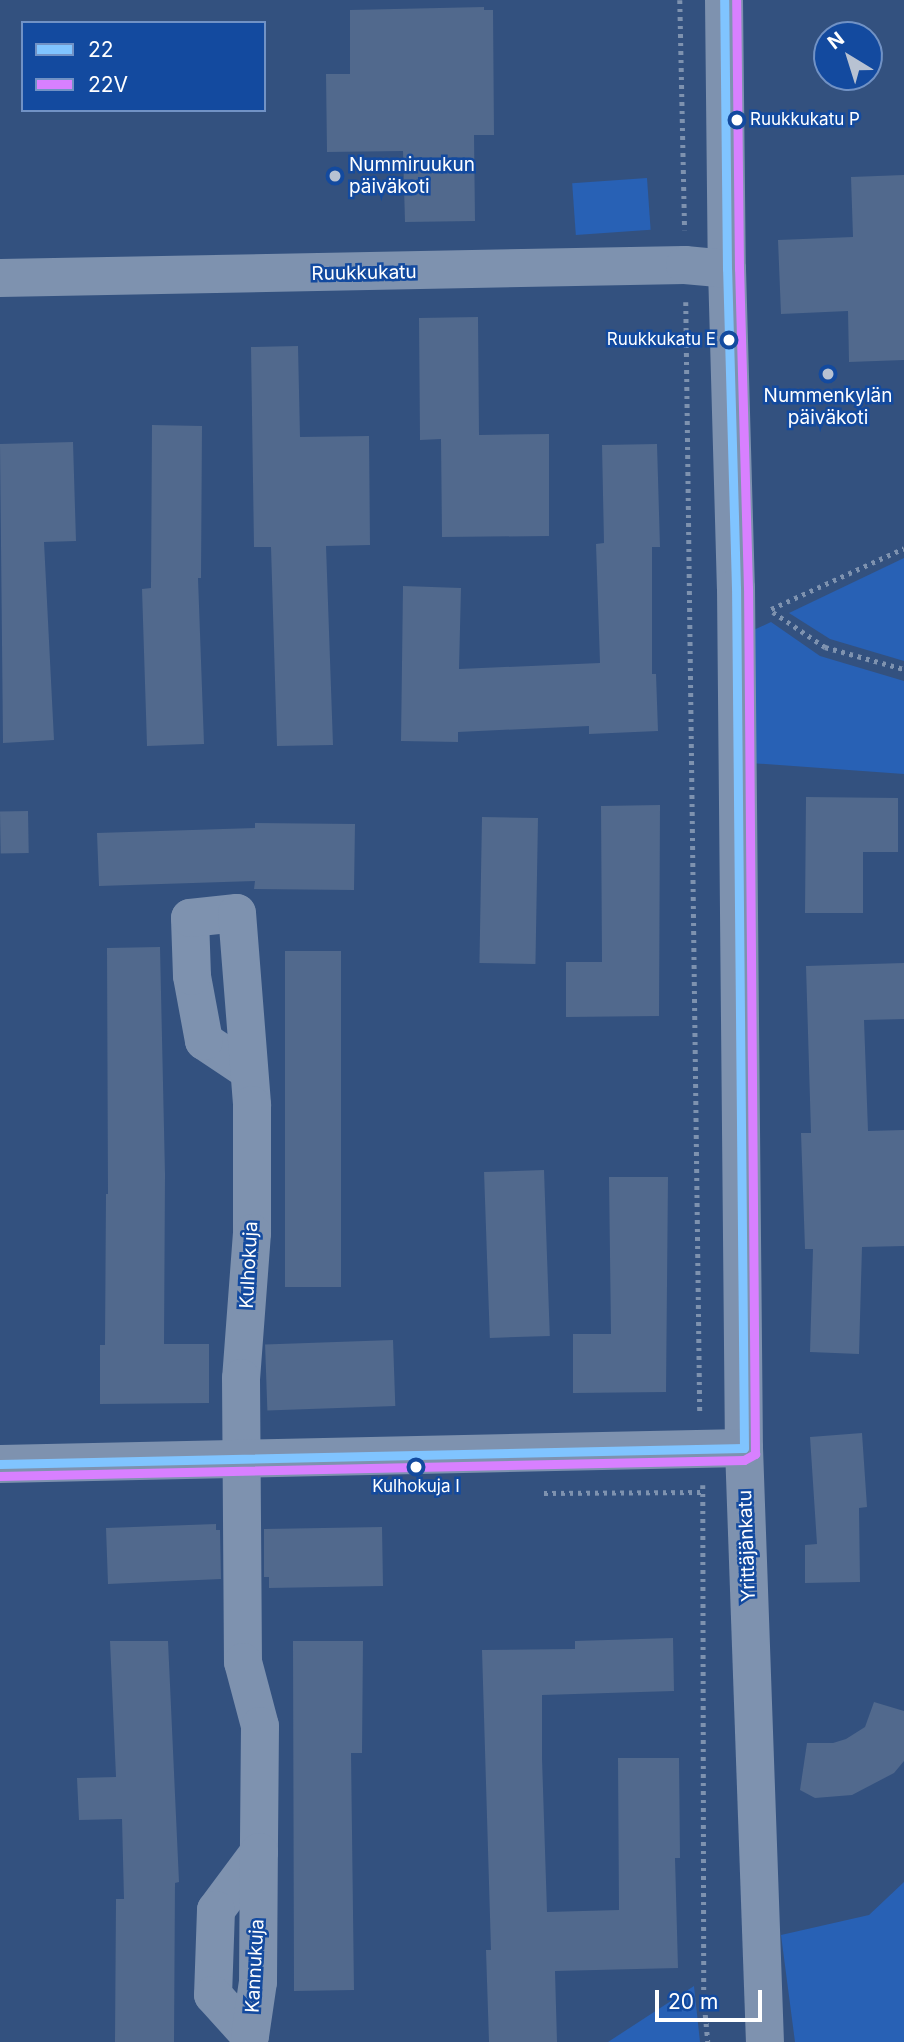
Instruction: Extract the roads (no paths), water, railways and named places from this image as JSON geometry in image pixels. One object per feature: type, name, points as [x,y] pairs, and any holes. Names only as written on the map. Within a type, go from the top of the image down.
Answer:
[{"type":"street","name":"Yrittäjänkatu","points":[[724,0],[727,269],[736,626],[744,1448],[765,2042]]},
{"type":"street","name":"Ruukkukatu","points":[[0,278],[685,265],[727,269]]},
{"type":"street","name":"Kulhokuja","points":[[242,1459],[242,1378],[251,1233],[249,1071]]},
{"type":"street","points":[[0,1464],[744,1448]]},
{"type":"street","points":[[242,1459],[243,1662],[260,1726],[259,1852]]},
{"type":"place","name":"Ruukkukatu P","points":[[737,120]]},
{"type":"place","name":"Nummiruukun päiväkoti","points":[[335,176]]},
{"type":"place","name":"Ruukkukatu E","points":[[729,340]]},
{"type":"place","name":"Nummenkylän päiväkoti","points":[[828,374]]},
{"type":"place","name":"Kulhokuja I","points":[[416,1467]]}]
